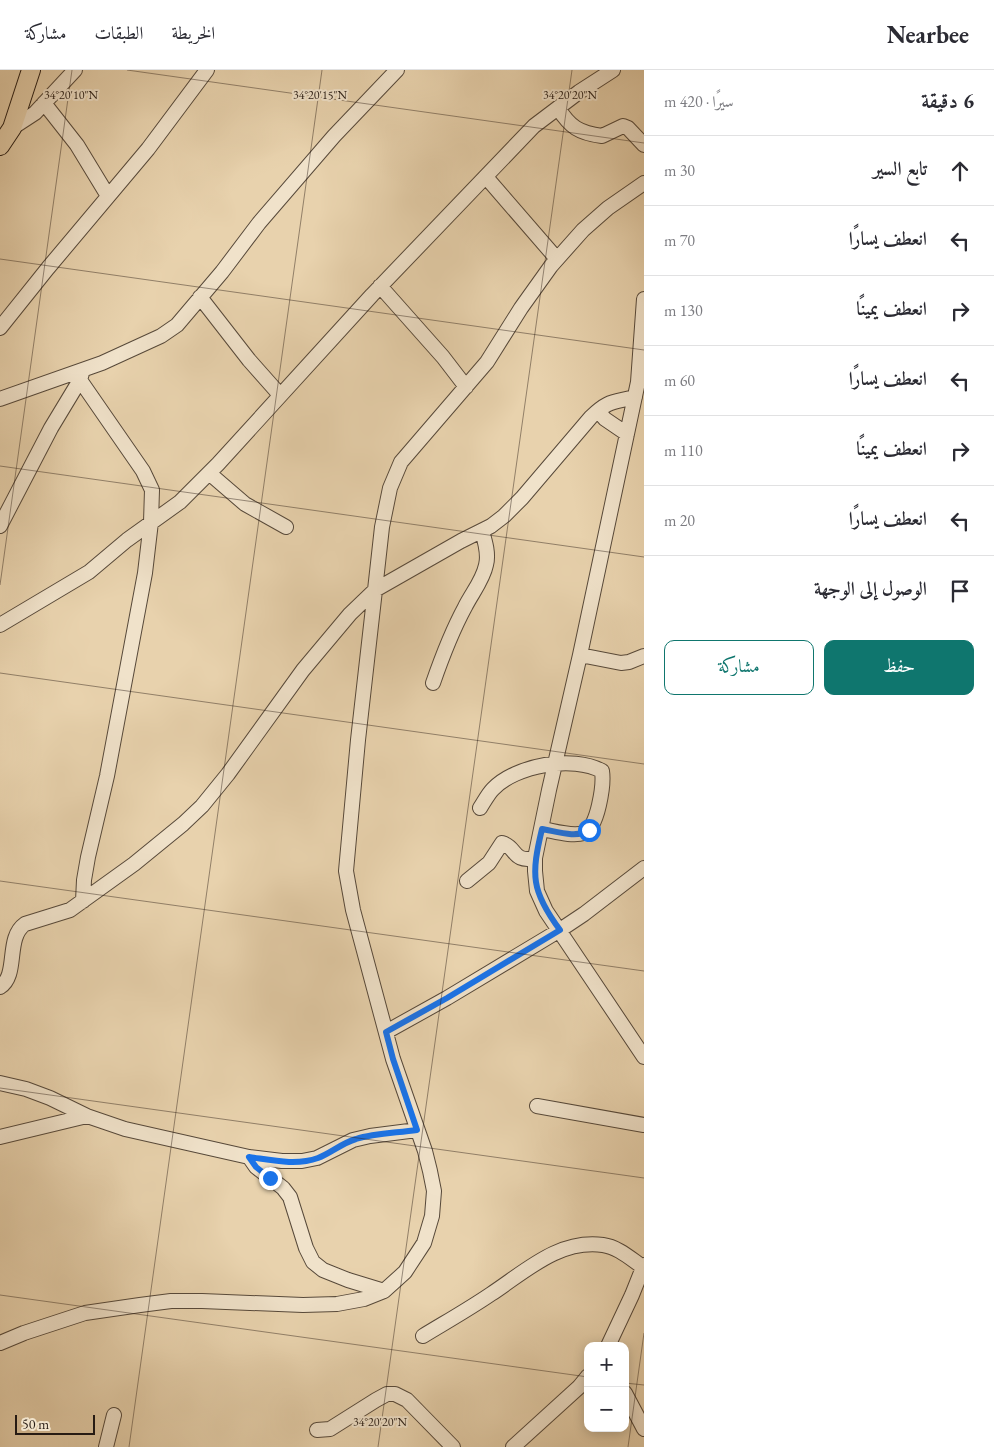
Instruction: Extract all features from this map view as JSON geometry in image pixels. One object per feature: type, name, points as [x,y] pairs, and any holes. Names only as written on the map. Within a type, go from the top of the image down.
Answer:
[{"type":"main road","points":[[0,146],[12,128],[31,70]]},
{"type":"street","points":[[12,128],[36,113],[75,70]]},
{"type":"street","points":[[0,328],[148,149],[207,70]]},
{"type":"street","points":[[0,399],[81,375],[161,336],[177,325],[259,222],[334,136],[397,70]]},
{"type":"street","points":[[0,625],[89,572],[127,540],[180,502],[209,473],[380,286],[534,126],[579,92],[613,70]]},
{"type":"street","points":[[44,103],[77,145],[108,196]]},
{"type":"street","points":[[558,108],[574,127],[602,136],[623,126],[628,128],[644,145]]},
{"type":"street","points":[[486,177],[557,259]]},
{"type":"street","points":[[0,1343],[85,1313],[171,1301],[303,1305],[337,1304],[364,1299],[384,1291],[405,1272],[424,1243],[432,1216],[434,1191],[425,1151],[393,1059],[353,910],[346,871],[358,740],[382,527],[390,488],[400,462],[487,362],[521,308],[557,259],[583,230],[608,208],[644,183]]},
{"type":"street","points":[[380,286],[443,357],[466,387]]},
{"type":"street","points":[[200,297],[249,360],[280,395]]},
{"type":"street","points":[[644,299],[641,382],[635,397],[555,764],[535,858],[534,871],[537,891],[546,911],[644,1057]]},
{"type":"street","points":[[81,375],[149,480],[152,490],[151,522],[145,572],[105,785],[87,865],[83,901]]},
{"type":"street","points":[[0,526],[81,375]]},
{"type":"street","points":[[0,987],[4,985],[8,976],[15,938],[19,929],[25,924],[70,910],[134,864],[202,806],[228,774],[303,670],[350,614],[375,590],[491,526],[522,498],[598,411],[609,402],[635,397]]},
{"type":"street","points":[[598,411],[627,434]]},
{"type":"street","points":[[209,473],[244,504],[286,527]]},
{"type":"street","points":[[433,682],[465,607],[480,582],[487,564],[486,546],[482,530]]},
{"type":"street","points":[[580,655],[621,662],[629,662],[644,656]]},
{"type":"street","points":[[480,808],[492,790],[503,780],[527,770],[555,764],[591,766],[602,771],[597,815],[591,828],[584,833],[575,834],[542,829]]},
{"type":"street","points":[[467,881],[489,863],[502,843],[507,844],[515,855],[522,858],[535,858]]},
{"type":"street","points":[[386,1032],[447,998],[560,930],[644,868]]},
{"type":"street","points":[[0,1083],[26,1089],[87,1116],[125,1128],[249,1157],[282,1161],[302,1161],[317,1158],[353,1140],[417,1130]]},
{"type":"street","points":[[537,1106],[644,1125]]},
{"type":"street","points":[[0,1137],[87,1116]]},
{"type":"street","points":[[249,1157],[256,1167],[283,1188],[290,1197],[306,1248],[313,1262],[323,1270],[340,1277],[384,1291]]},
{"type":"street","points":[[423,1336],[492,1294],[534,1264],[561,1250],[586,1244],[606,1246],[621,1252],[644,1266],[610,1342]]},
{"type":"street","points":[[513,1447],[584,1382]]},
{"type":"street","points":[[317,1430],[330,1429],[387,1394],[395,1394],[407,1400],[452,1447]]},
{"type":"street","points":[[629,1401],[644,1429]]},
{"type":"street","points":[[106,1447],[114,1415]]},
{"type":"route","points":[[270,1178],[256,1167],[249,1157],[282,1161],[302,1161],[317,1158],[353,1140],[417,1130],[386,1032],[447,998],[560,930],[546,911],[537,891],[534,871],[535,858],[542,829],[575,834],[584,833],[589,830]]}]
